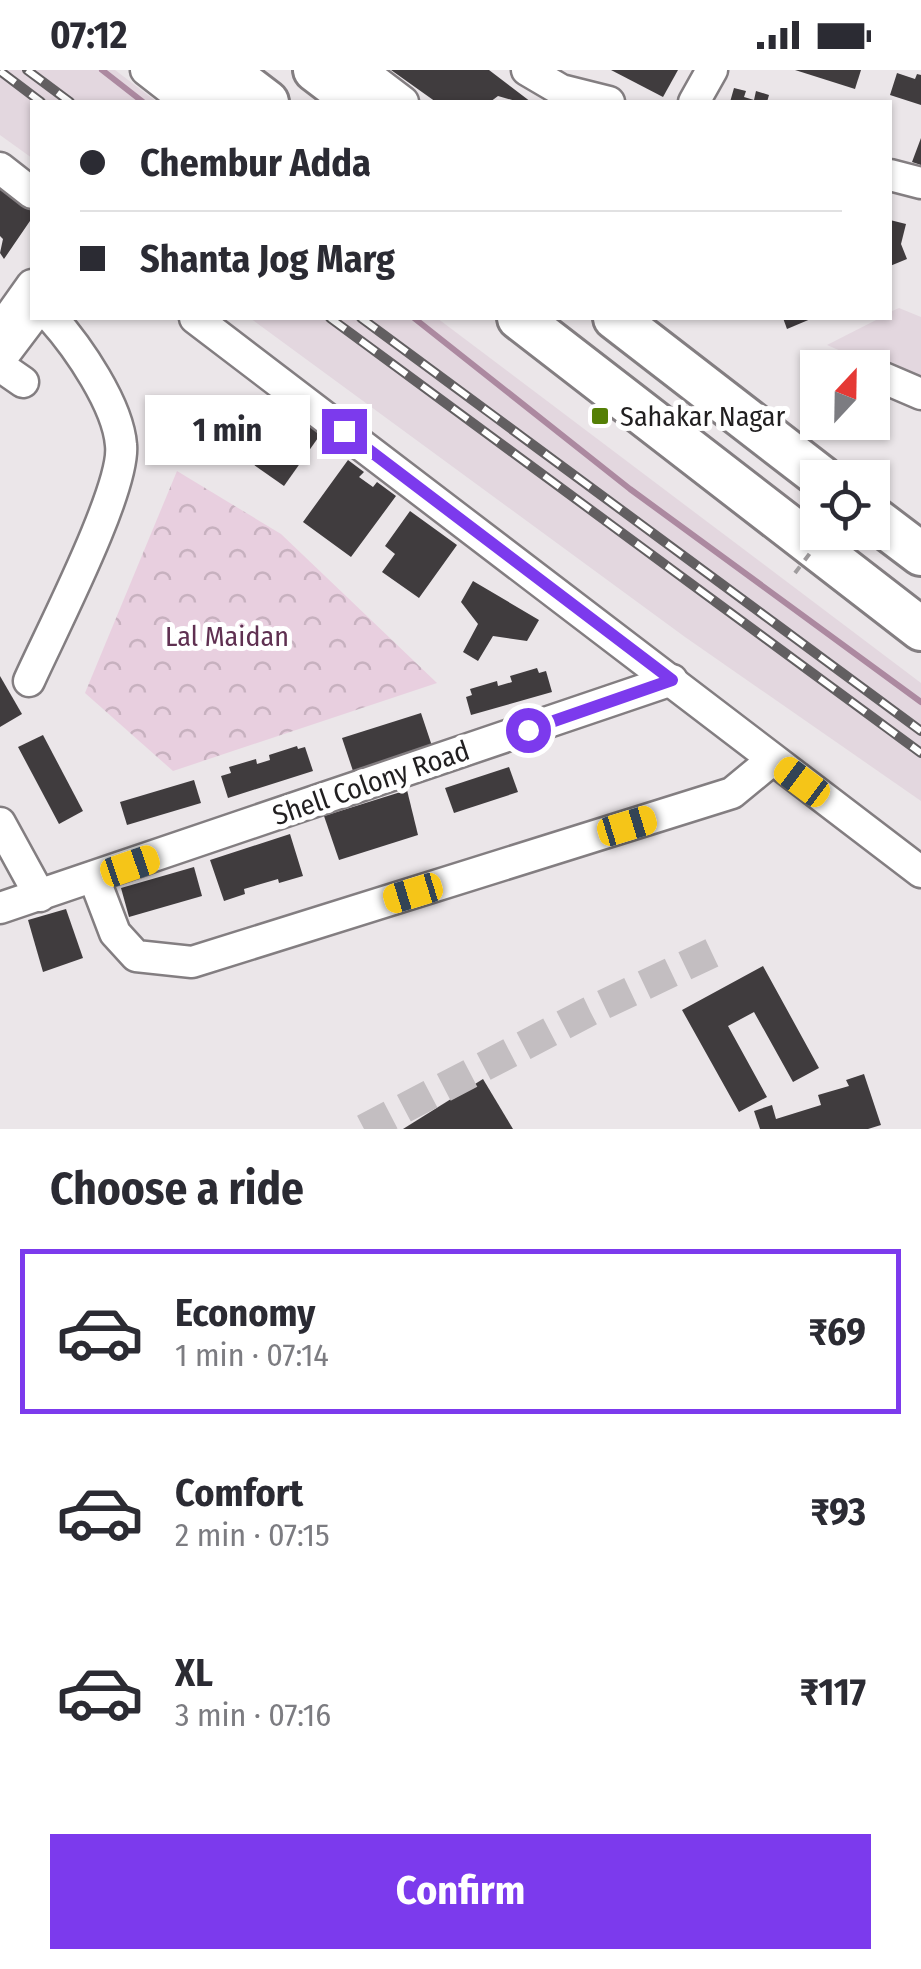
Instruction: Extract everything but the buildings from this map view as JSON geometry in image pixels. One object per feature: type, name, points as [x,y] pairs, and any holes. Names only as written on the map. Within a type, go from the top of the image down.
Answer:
[{"type":"highway","points":[[180,70],[218,100]]},
{"type":"highway","points":[[225,70],[264,100]]},
{"type":"highway","points":[[266,70],[305,100]]},
{"type":"highway","points":[[314,70],[353,100]]},
{"type":"highway","points":[[522,320],[921,629]]},
{"type":"highway","points":[[618,320],[800,461]]},
{"type":"highway","points":[[890,531],[921,554]]},
{"type":"street","points":[[146,70],[184,100]]},
{"type":"street","points":[[362,70],[400,100]]},
{"type":"street","points":[[528,70],[561,90],[600,100]]},
{"type":"street","points":[[695,100],[712,70]]},
{"type":"street","points":[[0,168],[30,191]]},
{"type":"street","points":[[892,176],[921,183]]},
{"type":"street","points":[[8,369],[19,309]]},
{"type":"street","points":[[28,681],[122,462],[113,412],[68,336],[54,320]]},
{"type":"street","points":[[197,320],[921,872]]},
{"type":"street","points":[[890,381],[921,394]]},
{"type":"street","name":"Shell Colony Road","points":[[0,908],[672,680]]},
{"type":"street","points":[[94,878],[116,934],[136,956],[192,962],[732,794],[772,760]]},
{"type":"street","points":[[0,823],[40,896]]},
{"type":"path","points":[[795,574],[813,550]]},
{"type":"shaded area","points":[[0,70],[115,70],[154,100],[30,100],[30,157],[0,135]]},
{"type":"shaded area","points":[[899,308],[921,317],[921,386],[890,372],[890,350],[838,350],[827,345],[876,320],[892,320],[892,311]]},
{"type":"shaded area","points":[[253,320],[440,320],[921,683],[921,801],[685,637]]},
{"type":"green space","name":"Lal Maidan","points":[[177,471],[281,534],[437,683],[173,771],[85,693]]},
{"type":"waterway","points":[[102,70],[140,100]]},
{"type":"waterway","points":[[417,320],[630,489],[921,702]]},
{"type":"tunnel","points":[[364,1129],[590,1011],[720,949]]},
{"type":"railway","points":[[27,70],[67,100]]},
{"type":"railway","points":[[0,71],[38,100]]},
{"type":"railway","points":[[333,320],[921,753]]},
{"type":"railway","points":[[364,320],[921,731]]},
{"type":"place","name":"Sahakar Nagar","points":[[600,416]]},
{"type":"route","points":[[344,431],[672,680],[528,730]]}]
